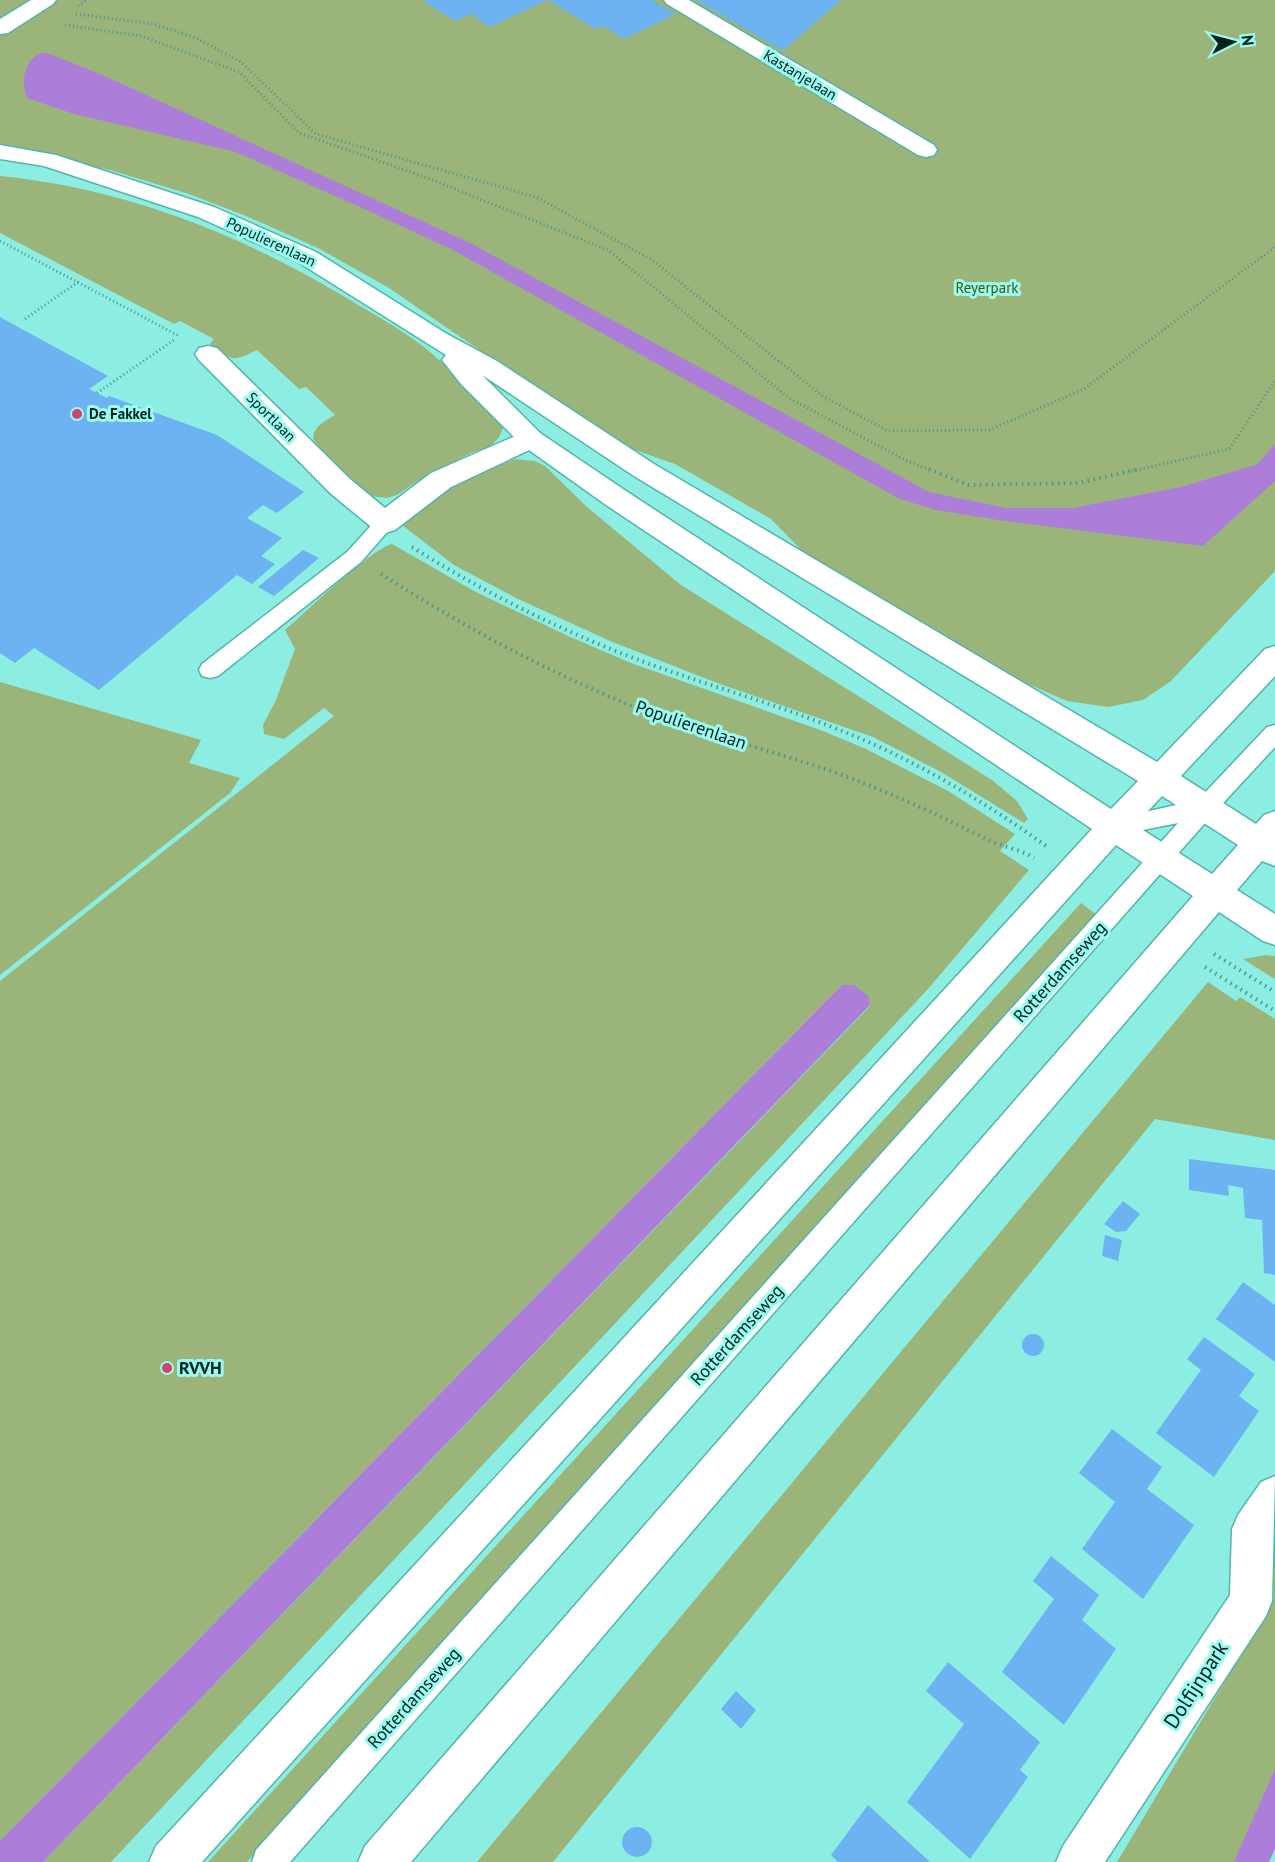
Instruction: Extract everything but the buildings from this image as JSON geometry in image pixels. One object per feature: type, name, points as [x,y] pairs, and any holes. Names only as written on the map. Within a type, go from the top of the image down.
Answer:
[{"type":"street","points":[[0,27],[46,0]]},
{"type":"street","name":"Kastanjelaan","points":[[674,0],[926,150]]},
{"type":"street","name":"Populierenlaan","points":[[0,152],[48,160],[206,212],[307,257],[438,340],[488,367],[644,470],[1159,778],[1205,808],[1270,840]]},
{"type":"street","name":"Populierenlaan","points":[[0,171],[124,186]]},
{"type":"street","name":"Populierenlaan","points":[[438,340],[470,378],[531,439],[616,498],[1113,827],[1275,931]]},
{"type":"street","name":"Sportlaan","points":[[208,354],[340,486],[385,523]]},
{"type":"street","points":[[385,523],[441,480],[531,439]]},
{"type":"street","points":[[172,1862],[1070,873],[1275,657]]},
{"type":"street","points":[[381,1862],[1215,894],[1270,840]]},
{"type":"street","name":"Dolfijnpark","points":[[1079,1862],[1251,1601],[1252,1529],[1275,1496]]},
{"type":"lane","points":[[210,670],[354,557],[385,523]]},
{"type":"lane","name":"Rotterdamseweg","points":[[268,1862],[1160,858],[1275,733]]},
{"type":"lane","points":[[1113,827],[1205,808]]},
{"type":"path","points":[[26,12],[70,26],[141,36],[239,72],[299,133],[422,176],[608,250],[789,398],[903,459],[968,485],[1078,483],[1229,449],[1275,381]]},
{"type":"path","points":[[69,12],[153,24],[196,38],[242,62],[316,134],[536,197],[652,260],[824,397],[888,431],[989,430],[1084,389],[1275,247]]},
{"type":"path","points":[[0,241],[180,336],[98,393]]},
{"type":"path","points":[[25,319],[78,282]]},
{"type":"path","points":[[385,523],[404,542],[464,580],[618,652],[833,727],[893,754],[945,781],[1017,825],[1070,873]]},
{"type":"path","name":"Populierenlaan","points":[[354,557],[437,610],[546,668],[660,717],[842,775],[928,810],[996,844],[1026,853],[1070,873]]},
{"type":"green space","name":"Reyerpark","points":[[0,0],[1275,0],[1275,571],[1171,681],[1143,700],[1108,707],[1067,701],[1028,684],[963,649],[811,560],[771,519],[675,464],[615,443],[389,288],[318,248],[189,194],[110,170],[0,146]]},
{"type":"green space","points":[[0,176],[45,182],[134,202],[176,216],[260,251],[383,319],[424,347],[500,419],[503,428],[499,437],[491,446],[471,453],[422,478],[397,495],[387,498],[370,496],[328,458],[313,439],[318,427],[335,415],[306,387],[299,389],[257,350],[242,357],[232,358],[210,344],[214,339],[180,321],[174,324],[0,233]]},
{"type":"green space","points":[[515,459],[535,461],[545,466],[587,507],[681,585],[992,780],[1017,801],[1028,819],[1024,823],[941,772],[873,737],[717,683],[610,641],[516,598],[454,565],[402,525],[445,488]]},
{"type":"green space","points":[[392,544],[474,591],[566,635],[631,663],[823,731],[866,749],[948,791],[1015,834],[1000,851],[1029,870],[928,989],[111,1862],[43,1862],[870,1006],[854,985],[842,985],[0,1841],[0,981],[334,716],[324,708],[284,739],[264,734],[263,725],[276,700],[295,649],[285,630],[354,569],[382,548]]},
{"type":"green space","points":[[0,682],[201,740],[189,763],[240,778],[230,793],[0,975]]},
{"type":"green space","points":[[1081,903],[1098,916],[247,1862],[208,1862]]},
{"type":"green space","points":[[1266,955],[1275,956],[1275,979],[1243,959]]},
{"type":"green space","points":[[1208,982],[1236,1001],[1240,997],[1275,1019],[1275,1140],[1155,1119],[553,1862],[477,1862]]},
{"type":"green space","points":[[1275,1534],[1275,1771],[1235,1862],[1117,1862],[1274,1599],[1273,1537]]},
{"type":"shaded area","points":[[41,53],[47,53],[98,73],[470,243],[929,492],[1006,508],[1073,508],[1181,487],[1258,464],[1275,444],[1275,481],[1203,546],[998,520],[936,510],[900,499],[451,249],[360,207],[236,152],[74,114],[27,98],[24,85],[25,72],[30,61]]},
{"type":"shaded area","points":[[842,985],[854,985],[868,996],[870,1005],[43,1862],[0,1862],[0,1841]]},
{"type":"shaded area","points":[[1275,1769],[1275,1849],[1269,1862],[1234,1862]]},
{"type":"place","name":"De Fakkel","points":[[77,414]]},
{"type":"place","name":"RVVH","points":[[167,1368]]}]
